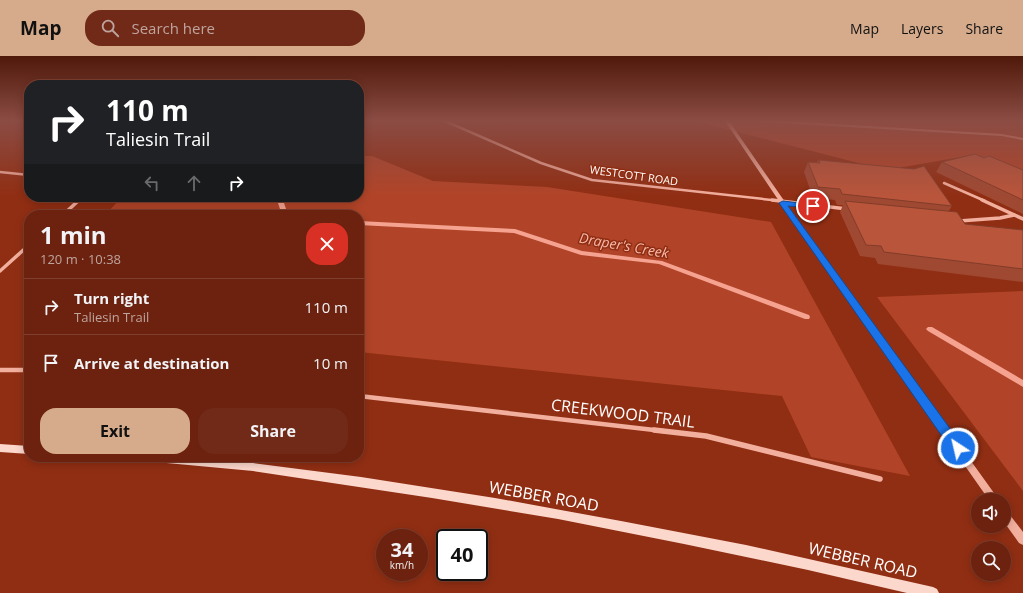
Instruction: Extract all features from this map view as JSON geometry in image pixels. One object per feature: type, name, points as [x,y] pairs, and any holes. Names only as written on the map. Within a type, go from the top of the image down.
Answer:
[{"type":"main road","points":[[0,448],[24,450]]},
{"type":"main road","name":"WEBBER ROAD","points":[[203,462],[335,478],[559,513],[802,562],[933,593]]},
{"type":"street","name":"WESTCOTT ROAD","points":[[502,146],[541,163],[592,180],[852,210]]},
{"type":"street","points":[[744,146],[989,493]]},
{"type":"street","points":[[0,172],[24,174]]},
{"type":"street","points":[[944,183],[1023,219]]},
{"type":"street","points":[[69,210],[78,202]]},
{"type":"street","points":[[951,220],[966,222],[1014,215]]},
{"type":"street","points":[[0,271],[24,249]]},
{"type":"street","points":[[0,370],[24,370]]},
{"type":"street","name":"CREEKWOOD TRAIL","points":[[364,397],[706,436],[880,479]]},
{"type":"street","points":[[1011,524],[1023,540]]},
{"type":"shaded area","points":[[792,146],[1023,146],[1023,178],[967,156],[886,170]]},
{"type":"shaded area","points":[[364,156],[372,156],[433,181],[547,187],[771,222],[910,476],[811,457],[782,396],[364,353],[364,210],[110,210],[117,202],[364,202]]},
{"type":"shaded area","points":[[1023,291],[1023,491],[877,297]]},
{"type":"building","points":[[975,154],[984,158],[989,156],[1023,170],[1023,200],[942,162]]},
{"type":"building","points":[[819,160],[914,169],[924,166],[952,206],[842,194],[840,189],[818,187],[808,162],[820,163]]},
{"type":"building","points":[[845,201],[957,212],[965,224],[1023,230],[1023,269],[884,252],[881,246],[866,245]]},
{"type":"waterway","name":"Draper's Creek","points":[[281,202],[283,210]]},
{"type":"waterway","name":"Draper's Creek","points":[[364,223],[515,231],[581,253],[660,262],[807,317]]},
{"type":"waterway","name":"Draper's Creek","points":[[930,329],[1023,384]]},
{"type":"route","points":[[813,206],[783,203],[958,448]]}]
